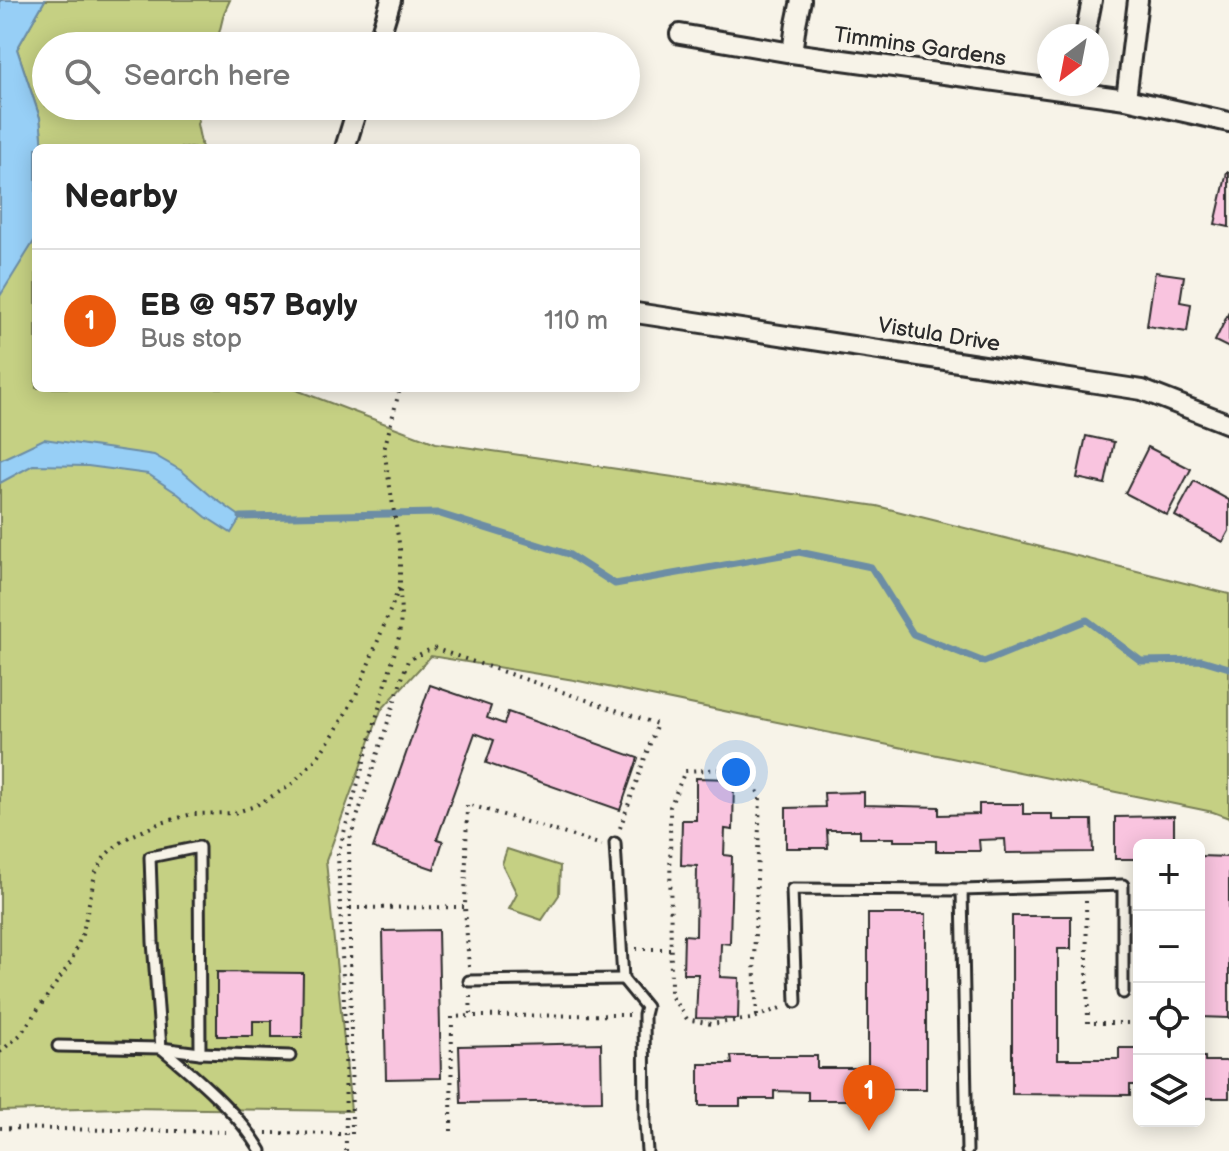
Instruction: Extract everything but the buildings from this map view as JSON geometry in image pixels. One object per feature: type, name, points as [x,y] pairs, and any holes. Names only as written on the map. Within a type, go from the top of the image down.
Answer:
[{"type":"street","points":[[381,32],[391,0]]},
{"type":"street","points":[[792,53],[801,0]]},
{"type":"street","points":[[1087,24],[1092,0]]},
{"type":"street","points":[[1126,99],[1138,0]]},
{"type":"street","name":"Timmins Gardens","points":[[680,34],[792,53],[1037,83]]},
{"type":"street","name":"Timmins Gardens","points":[[1109,95],[1229,122]]},
{"type":"street","points":[[346,144],[354,120]]},
{"type":"street","name":"Vistula Drive","points":[[640,314],[1142,390],[1229,424]]},
{"type":"lane","points":[[615,843],[623,979],[646,1007],[647,1151]]},
{"type":"lane","points":[[200,1053],[199,847],[150,857],[161,1048],[190,1072],[251,1133],[261,1151]]},
{"type":"lane","points":[[796,1002],[792,889],[962,890],[1123,885],[1123,993]]},
{"type":"lane","points":[[962,890],[967,1151]]},
{"type":"lane","points":[[469,981],[623,979]]},
{"type":"lane","points":[[58,1046],[161,1048],[200,1053],[290,1056]]},
{"type":"path","points":[[349,1134],[338,854],[399,637],[400,549],[384,450],[399,392]]},
{"type":"path","points":[[0,1052],[20,1035],[71,962],[83,932],[95,874],[112,849],[129,837],[158,824],[192,814],[234,813],[255,806],[290,786],[317,758],[356,695],[400,586]]},
{"type":"path","points":[[346,1151],[349,1134],[349,842],[408,660],[433,648],[657,724],[615,843],[603,846],[467,804],[465,907],[471,1016]]},
{"type":"path","points":[[757,1016],[754,961],[760,798],[749,768],[685,771],[670,807],[671,996],[687,1019],[711,1024],[751,1019],[796,1002]]},
{"type":"path","points":[[1086,886],[1088,1023],[1133,1023]]},
{"type":"path","points":[[350,908],[465,907]]},
{"type":"path","points":[[621,949],[670,949]]},
{"type":"path","points":[[451,1131],[452,1017],[644,1015]]},
{"type":"path","points":[[0,1128],[349,1134]]},
{"type":"green space","points":[[45,0],[230,0],[219,32],[32,32],[32,94],[17,49]]},
{"type":"green space","points":[[40,120],[198,120],[201,144],[43,144]]},
{"type":"green space","points":[[32,244],[32,392],[302,392],[436,443],[877,506],[1229,594],[1229,818],[1213,812],[574,680],[431,656],[381,710],[326,861],[351,1111],[124,1108],[0,1111],[0,291]]},
{"type":"green space","points":[[507,849],[560,866],[559,895],[542,920],[509,909],[517,894],[502,864]]},
{"type":"water","points":[[0,0],[45,0],[17,49],[32,94],[32,120],[40,120],[43,144],[32,144],[32,244],[0,296]]},
{"type":"water","points":[[44,439],[154,455],[182,471],[241,517],[231,533],[148,474],[88,466],[33,465],[0,483],[0,460]]},
{"type":"waterway","points":[[241,517],[437,513],[568,554],[615,584],[799,552],[871,567],[913,634],[984,662],[1087,620],[1141,661],[1202,660],[1229,668]]},
{"type":"place","name":"EB @ 957 Bayly","points":[[869,1131]]}]
